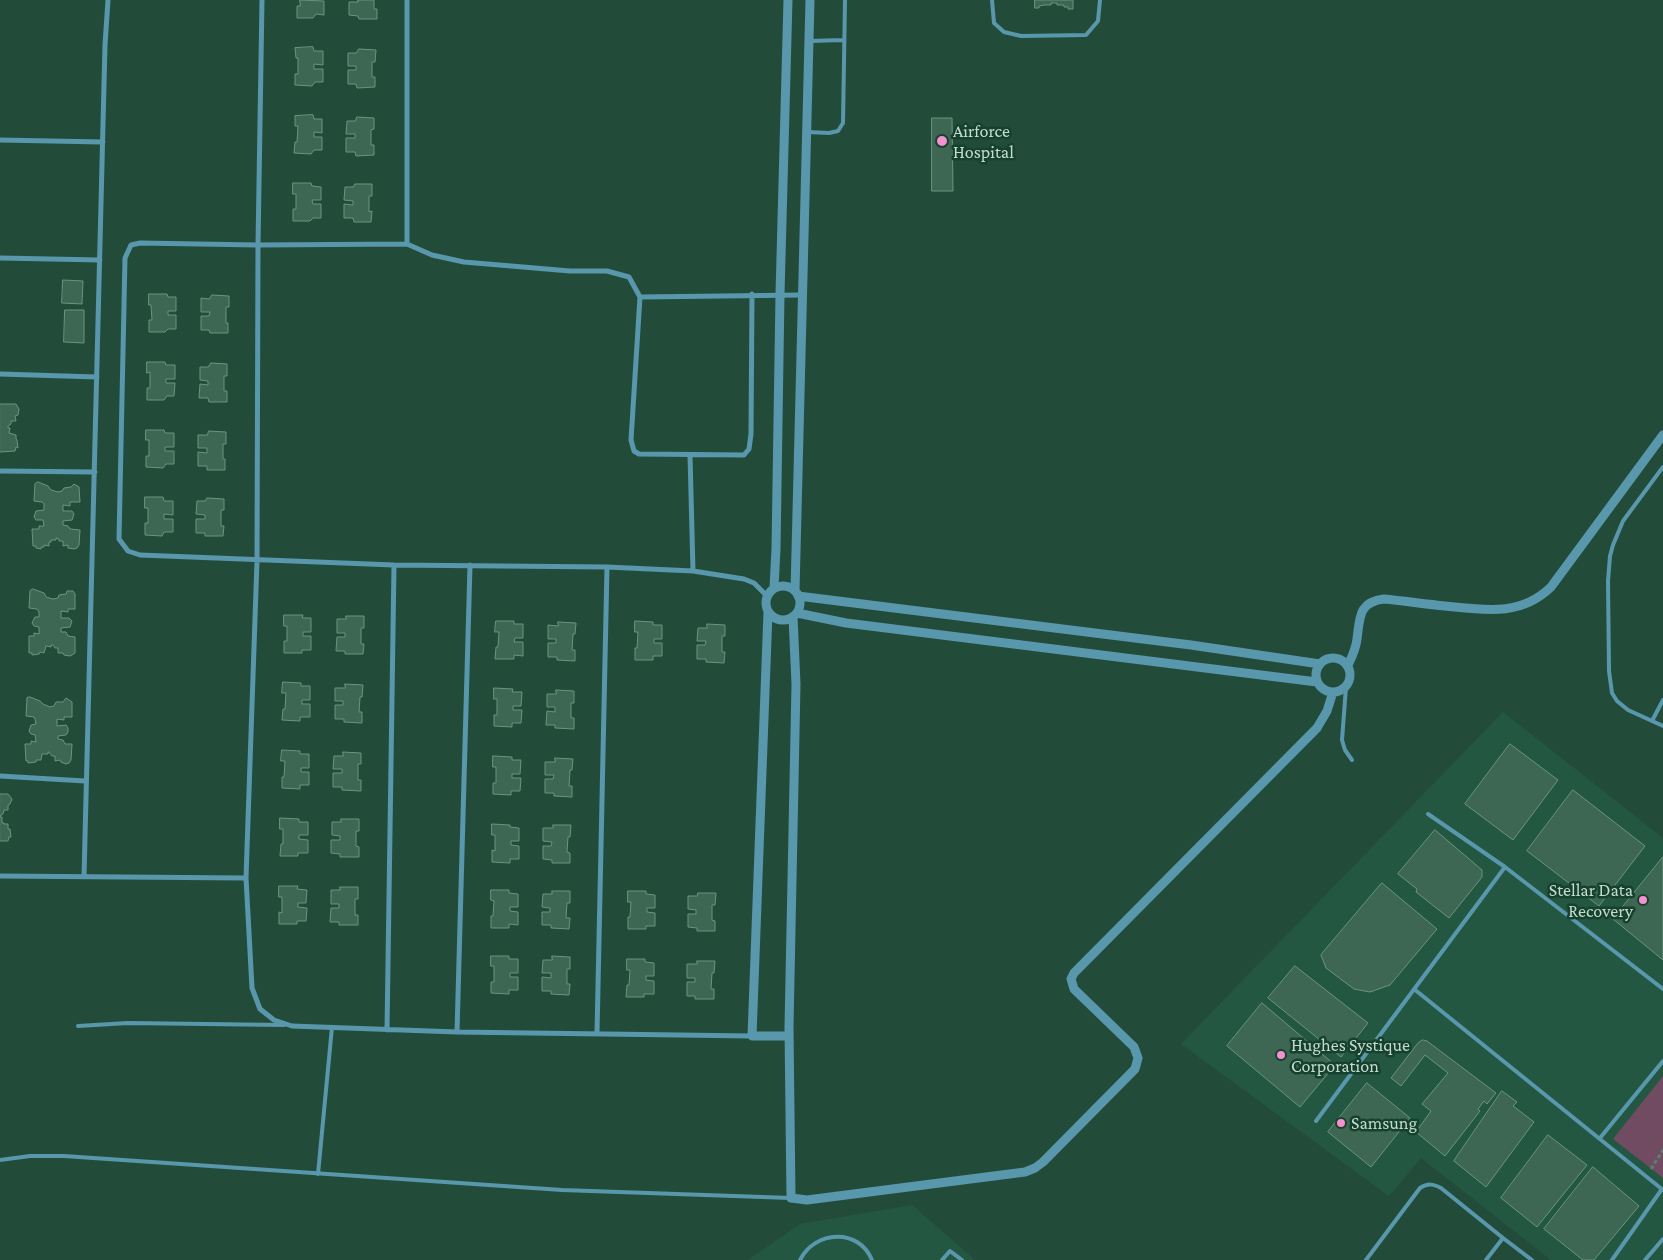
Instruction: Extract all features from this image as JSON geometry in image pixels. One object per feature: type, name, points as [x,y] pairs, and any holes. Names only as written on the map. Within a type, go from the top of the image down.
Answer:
[{"type":"street","points":[[84,876],[85,781],[108,0]]},
{"type":"street","points":[[262,0],[258,245],[257,561],[246,878],[252,988],[260,1009],[274,1020],[289,1025],[332,1028],[457,1032],[789,1036]]},
{"type":"street","points":[[407,0],[407,244]]},
{"type":"street","points":[[752,1036],[768,612],[766,601],[767,596],[774,588],[776,550],[780,294],[788,0]]},
{"type":"street","points":[[810,0],[797,593],[799,608],[795,615],[796,684],[789,1036],[791,1198],[807,1200],[1026,1172],[1042,1162],[1135,1069],[1138,1058],[1134,1048],[1074,989],[1071,979],[1074,973],[1317,728],[1327,711],[1334,692]]},
{"type":"street","points":[[0,140],[103,142]]},
{"type":"street","points":[[752,294],[751,434],[749,448],[744,455],[649,455],[639,454],[634,451],[631,440],[640,296],[629,277],[607,271],[570,271],[464,262],[432,255],[407,244],[258,245],[140,243],[131,245],[125,258],[119,539],[128,551],[140,556],[394,565],[607,567],[693,571],[744,579],[754,583],[767,596]]},
{"type":"street","points":[[0,258],[100,260]]},
{"type":"street","points":[[640,296],[803,294]]},
{"type":"street","points":[[0,374],[97,377]]},
{"type":"street","points":[[1348,665],[1344,661],[1333,657],[1327,658],[1316,671],[1317,682],[1325,691],[1334,692],[1346,687],[1350,676],[1348,665],[1357,640],[1362,610],[1373,600],[1384,599],[1485,610],[1518,607],[1541,597],[1551,588],[1663,435]]},
{"type":"street","points":[[690,455],[693,571]]},
{"type":"street","points":[[0,471],[95,472]]},
{"type":"street","points":[[387,1030],[394,565]]},
{"type":"street","points":[[457,1032],[470,565]]},
{"type":"street","points":[[597,1033],[607,567]]},
{"type":"street","points":[[774,588],[785,586],[797,593],[1320,664]]},
{"type":"street","points":[[768,612],[771,616],[782,620],[795,615],[1317,682]]},
{"type":"street","points":[[0,776],[85,781]]},
{"type":"street","points":[[0,876],[246,878]]},
{"type":"lane","points":[[807,132],[829,133],[838,131],[843,123],[845,0]]},
{"type":"lane","points":[[992,0],[994,23],[1004,32],[1021,36],[1086,35],[1098,21],[1100,0]]},
{"type":"lane","points":[[809,41],[844,40]]},
{"type":"lane","points":[[1663,467],[1623,521],[1610,556],[1608,581],[1609,671],[1612,693],[1617,701],[1628,710],[1663,726]]},
{"type":"lane","points":[[1346,687],[1342,740],[1345,750],[1352,760]]},
{"type":"lane","points":[[1652,721],[1663,700]]},
{"type":"lane","points":[[1428,814],[1505,868],[1663,989]]},
{"type":"lane","points":[[1316,1121],[1505,868]]},
{"type":"lane","points":[[1414,989],[1662,1189],[1612,1260]]},
{"type":"lane","points":[[78,1026],[128,1023],[289,1025]]},
{"type":"lane","points":[[318,1174],[332,1028]]},
{"type":"lane","points":[[1600,1138],[1663,1060]]},
{"type":"lane","points":[[0,1160],[30,1156],[64,1156],[562,1190],[791,1198]]},
{"type":"lane","points":[[1366,1260],[1420,1188],[1426,1184],[1434,1184],[1441,1188],[1532,1260]]},
{"type":"lane","points":[[800,1260],[804,1252],[811,1245],[827,1238],[836,1237],[849,1238],[858,1242],[866,1249],[872,1260]]},
{"type":"lane","points":[[1486,1260],[1503,1238]]},
{"type":"lane","points":[[1645,1260],[1663,1239]]},
{"type":"lane","points":[[942,1260],[950,1251],[962,1260]]},
{"type":"path","points":[[1651,1169],[1663,1150]]},
{"type":"shaded area","points":[[1503,712],[1663,838],[1663,1260],[1551,1260],[1421,1158],[1389,1196],[1181,1044]]},
{"type":"shaded area","points":[[1663,1076],[1663,1178],[1613,1139]]},
{"type":"shaded area","points":[[912,1205],[975,1260],[748,1260],[800,1224]]},
{"type":"building","points":[[300,0],[324,1],[324,15],[316,14],[313,18],[297,18],[297,6],[300,6]]},
{"type":"building","points":[[358,0],[374,0],[374,9],[377,9],[377,19],[359,19],[358,16],[349,15],[349,2],[358,2]]},
{"type":"building","points":[[1035,0],[1073,0],[1073,9],[1068,9],[1064,5],[1057,5],[1057,3],[1035,8]]},
{"type":"building","points":[[313,47],[314,51],[323,51],[323,65],[314,64],[314,69],[323,69],[323,82],[315,82],[312,86],[295,85],[295,74],[298,74],[298,58],[296,58],[295,48]]},
{"type":"building","points":[[359,49],[376,50],[375,62],[372,62],[372,77],[375,77],[375,87],[357,88],[356,84],[348,84],[348,70],[356,70],[356,66],[348,66],[348,53],[356,53]]},
{"type":"building","points":[[313,115],[314,119],[322,119],[322,133],[314,132],[314,137],[322,137],[322,150],[314,150],[311,154],[294,153],[298,126],[295,126],[295,116]]},
{"type":"building","points":[[357,117],[374,118],[374,129],[371,130],[371,145],[374,145],[374,155],[356,156],[355,152],[346,152],[346,138],[355,138],[355,134],[346,134],[347,121],[355,121]]},
{"type":"building","points":[[932,118],[952,118],[953,191],[932,191]]},
{"type":"building","points":[[293,183],[311,183],[312,186],[321,187],[321,200],[312,200],[313,204],[321,204],[321,218],[313,218],[310,221],[293,221],[293,209],[296,209],[296,194],[293,194]]},
{"type":"building","points":[[355,184],[372,184],[372,196],[369,196],[369,212],[372,211],[371,222],[354,222],[353,218],[344,218],[344,204],[353,205],[353,201],[344,200],[345,187],[353,187]]},
{"type":"building","points":[[63,280],[83,281],[82,304],[62,303]]},
{"type":"building","points":[[149,294],[167,294],[168,297],[176,297],[176,311],[168,311],[168,315],[176,315],[176,329],[168,329],[165,332],[149,332],[149,320],[152,320]]},
{"type":"building","points":[[212,295],[229,296],[229,307],[226,307],[228,333],[210,333],[209,330],[201,330],[201,316],[209,316],[210,312],[201,312],[201,298],[209,299]]},
{"type":"building","points":[[65,310],[84,310],[84,343],[64,342]]},
{"type":"building","points":[[147,362],[165,362],[166,365],[175,365],[175,379],[166,379],[166,383],[175,383],[174,396],[167,396],[164,400],[147,400],[147,388],[150,388],[150,372],[147,373]]},
{"type":"building","points":[[211,363],[227,364],[227,376],[224,376],[224,391],[227,391],[227,402],[209,402],[208,398],[199,398],[200,384],[208,385],[208,381],[200,380],[200,367],[208,367]]},
{"type":"building","points":[[0,404],[16,404],[19,409],[18,415],[15,416],[16,421],[11,421],[11,424],[8,426],[10,428],[9,433],[16,435],[18,448],[16,447],[15,451],[0,452]]},
{"type":"building","points":[[146,430],[164,430],[165,433],[174,433],[174,447],[165,447],[165,451],[174,451],[174,464],[166,464],[163,468],[146,467],[146,456],[149,456],[149,440],[146,440]]},
{"type":"building","points":[[209,431],[226,432],[226,444],[223,444],[225,470],[207,470],[207,466],[198,466],[198,452],[207,453],[207,448],[198,448],[198,435],[207,435]]},
{"type":"building","points":[[38,482],[58,492],[74,484],[79,487],[80,502],[70,502],[70,506],[63,505],[63,511],[72,511],[74,514],[72,520],[63,521],[63,525],[68,526],[70,529],[80,530],[77,548],[68,548],[68,545],[63,546],[63,541],[59,541],[56,538],[56,540],[49,542],[49,546],[44,545],[41,549],[33,546],[32,529],[39,529],[39,526],[44,526],[43,520],[36,520],[34,517],[36,511],[44,510],[42,502],[34,501],[35,484]]},
{"type":"building","points":[[145,497],[163,497],[164,501],[173,501],[173,515],[164,514],[164,519],[173,519],[173,532],[164,532],[162,536],[145,535],[145,523],[148,523],[148,508],[145,508]]},
{"type":"building","points":[[207,498],[224,499],[224,510],[221,510],[221,526],[224,526],[223,536],[205,536],[205,533],[196,533],[196,519],[205,519],[205,515],[196,514],[197,501],[205,501]]},
{"type":"building","points":[[33,589],[53,599],[58,598],[59,595],[66,594],[67,591],[73,591],[75,594],[75,609],[68,609],[68,612],[61,611],[61,618],[69,618],[72,621],[70,627],[61,628],[61,632],[66,632],[68,636],[75,637],[75,653],[72,655],[58,653],[58,648],[55,648],[53,645],[51,647],[46,646],[44,653],[40,652],[39,654],[32,655],[32,653],[29,653],[29,636],[34,636],[34,633],[39,634],[39,627],[34,626],[32,623],[35,617],[39,617],[39,612],[37,609],[29,608],[30,591]]},
{"type":"building","points":[[284,615],[303,615],[302,618],[311,618],[311,632],[303,632],[303,636],[311,636],[311,650],[302,650],[302,653],[284,653],[284,641],[287,641],[287,626],[284,626]]},
{"type":"building","points":[[346,616],[364,616],[364,628],[361,628],[361,644],[364,644],[363,654],[345,654],[345,651],[336,651],[337,637],[345,637],[345,633],[337,633],[337,619],[346,619]]},
{"type":"building","points":[[496,621],[514,621],[514,624],[523,624],[523,638],[515,638],[514,642],[523,642],[523,656],[514,655],[514,659],[495,659],[499,632],[495,632]]},
{"type":"building","points":[[635,621],[653,622],[653,625],[662,625],[662,639],[654,639],[654,643],[662,643],[662,656],[653,656],[653,660],[635,660],[638,632],[635,632]]},
{"type":"building","points":[[558,622],[576,623],[572,650],[575,650],[575,661],[557,660],[557,657],[548,657],[548,643],[556,643],[556,639],[548,639],[548,625],[558,626]]},
{"type":"building","points":[[707,624],[725,625],[725,636],[722,636],[722,652],[725,652],[724,663],[706,662],[706,659],[697,659],[697,645],[705,645],[706,641],[697,641],[698,628],[707,628]]},
{"type":"building","points":[[283,682],[301,683],[301,686],[310,686],[310,700],[302,700],[302,704],[310,704],[310,717],[300,717],[300,721],[282,720],[286,693],[282,693]]},
{"type":"building","points":[[345,684],[363,685],[359,712],[362,712],[362,723],[344,722],[344,719],[335,719],[335,705],[343,705],[343,701],[335,701],[335,688],[345,688]]},
{"type":"building","points":[[494,688],[513,689],[512,692],[522,692],[521,706],[513,706],[513,710],[522,710],[521,723],[512,723],[512,727],[494,726],[494,715],[497,715],[497,699],[494,699]]},
{"type":"building","points":[[556,690],[574,691],[574,703],[571,703],[571,718],[574,718],[574,729],[555,728],[555,725],[546,725],[547,711],[555,712],[555,707],[547,707],[547,694],[556,694]]},
{"type":"building","points":[[30,697],[50,707],[54,706],[56,702],[63,702],[66,698],[72,702],[72,717],[64,717],[64,720],[57,719],[57,726],[66,725],[68,728],[66,735],[58,736],[58,739],[63,740],[65,744],[72,744],[71,760],[69,763],[66,764],[60,760],[55,761],[55,756],[52,756],[49,752],[48,754],[42,754],[41,760],[36,760],[36,762],[28,763],[26,761],[25,744],[31,744],[31,741],[36,742],[35,735],[29,731],[31,725],[36,724],[35,719],[34,717],[26,716],[27,698]]},
{"type":"building","points":[[1510,744],[1558,780],[1513,840],[1465,804]]},
{"type":"building","points":[[282,750],[300,751],[300,754],[309,754],[309,768],[301,768],[301,772],[309,772],[309,785],[300,785],[300,789],[282,788],[285,761],[281,761]]},
{"type":"building","points":[[343,752],[361,753],[361,764],[358,764],[358,780],[361,780],[361,791],[342,790],[342,787],[333,787],[333,773],[342,773],[342,769],[333,769],[334,756],[343,756]]},
{"type":"building","points":[[493,756],[512,757],[512,760],[521,760],[520,774],[512,774],[512,778],[521,778],[520,791],[511,791],[511,795],[493,794],[493,783],[496,783],[496,767],[493,767]]},
{"type":"building","points":[[555,758],[573,759],[569,786],[572,786],[572,797],[554,796],[554,793],[545,793],[545,779],[553,779],[554,775],[545,775],[545,762],[555,762]]},
{"type":"building","points":[[1573,790],[1645,846],[1599,906],[1527,851]]},
{"type":"building","points":[[0,794],[8,794],[12,799],[8,805],[8,810],[4,810],[0,816]]},
{"type":"building","points":[[0,817],[2,817],[2,823],[8,824],[8,829],[10,829],[11,837],[9,837],[8,841],[0,841]]},
{"type":"building","points":[[280,818],[299,819],[299,822],[308,822],[308,835],[299,835],[299,839],[308,840],[308,853],[298,853],[298,856],[280,856],[281,844],[283,844],[283,829],[280,829]]},
{"type":"building","points":[[341,819],[359,819],[359,831],[356,831],[356,846],[359,847],[359,857],[340,857],[340,854],[331,853],[331,840],[340,840],[340,836],[332,835],[332,822],[341,822]]},
{"type":"building","points":[[492,824],[510,825],[510,827],[519,828],[519,841],[511,841],[511,845],[519,846],[519,859],[510,859],[510,863],[492,862],[492,850],[495,851],[495,835],[492,835]]},
{"type":"building","points":[[553,825],[571,825],[567,852],[570,853],[570,863],[552,863],[552,860],[543,859],[543,846],[551,846],[552,842],[543,841],[543,828],[553,828]]},
{"type":"building","points":[[1435,830],[1482,870],[1482,877],[1449,918],[1416,892],[1417,889],[1398,874]]},
{"type":"building","points":[[1663,857],[1663,960],[1613,919]]},
{"type":"building","points":[[1382,883],[1437,929],[1390,985],[1370,992],[1354,989],[1326,968],[1321,955]]},
{"type":"building","points":[[279,886],[298,886],[297,889],[307,890],[306,903],[298,903],[298,907],[307,908],[306,921],[297,921],[297,924],[279,924],[279,912],[282,913],[282,897],[279,897]]},
{"type":"building","points":[[340,887],[358,887],[358,899],[355,899],[355,915],[358,915],[358,925],[339,925],[339,922],[330,922],[331,908],[339,908],[339,904],[331,904],[331,890],[340,890]]},
{"type":"building","points":[[491,890],[509,890],[509,893],[518,894],[518,907],[510,907],[510,911],[518,912],[518,925],[509,924],[509,928],[491,928],[494,901],[491,900]]},
{"type":"building","points":[[552,891],[570,891],[570,903],[567,903],[566,918],[570,918],[569,929],[551,928],[551,925],[542,925],[542,912],[550,912],[550,908],[542,907],[543,894],[552,894]]},
{"type":"building","points":[[628,891],[646,891],[646,894],[655,895],[655,908],[647,908],[647,912],[655,913],[655,926],[646,926],[646,929],[628,929],[631,902],[628,902]]},
{"type":"building","points":[[698,893],[716,893],[715,905],[712,905],[712,920],[715,921],[715,931],[697,931],[697,928],[688,927],[688,914],[696,914],[696,910],[688,909],[688,896],[697,896]]},
{"type":"building","points":[[491,956],[509,956],[509,959],[518,959],[518,973],[510,973],[510,977],[518,977],[518,990],[509,990],[509,994],[491,993],[491,982],[494,982],[494,966],[491,966]]},
{"type":"building","points":[[552,956],[570,957],[570,969],[567,969],[567,984],[570,984],[569,995],[551,994],[551,991],[542,991],[542,977],[551,978],[551,973],[542,973],[543,960],[552,960]]},
{"type":"building","points":[[627,959],[645,959],[645,962],[654,963],[654,976],[646,976],[646,980],[654,981],[654,994],[644,994],[644,997],[626,997],[630,970],[627,970]]},
{"type":"building","points":[[697,961],[715,961],[711,989],[714,989],[714,999],[695,999],[695,996],[687,996],[687,982],[695,982],[695,978],[687,978],[687,964],[697,964]]},
{"type":"building","name":"Hughes Systique Corporation","points":[[1295,966],[1368,1023],[1341,1057],[1268,998]]},
{"type":"building","name":"Hughes Systique Corporation","points":[[1262,1003],[1335,1065],[1300,1107],[1227,1046]]},
{"type":"building","points":[[1423,1040],[1427,1041],[1496,1093],[1487,1104],[1484,1101],[1478,1109],[1480,1111],[1445,1156],[1416,1132],[1431,1111],[1422,1104],[1448,1073],[1425,1055],[1401,1086],[1391,1078],[1418,1043]]},
{"type":"building","points":[[1367,1083],[1410,1118],[1371,1167],[1328,1132]]},
{"type":"building","points":[[1502,1091],[1517,1102],[1513,1106],[1534,1122],[1486,1187],[1454,1161]]},
{"type":"building","points":[[1548,1135],[1587,1165],[1537,1227],[1501,1198]]},
{"type":"building","points":[[1593,1167],[1639,1206],[1594,1260],[1583,1260],[1544,1229]]},
{"type":"place","name":"Airforce Hospital","points":[[942,141]]},
{"type":"place","name":"Stellar Data Recovery","points":[[1643,900]]},
{"type":"place","name":"Hughes Systique Corporation","points":[[1281,1055]]},
{"type":"place","name":"Samsung","points":[[1341,1123]]}]
